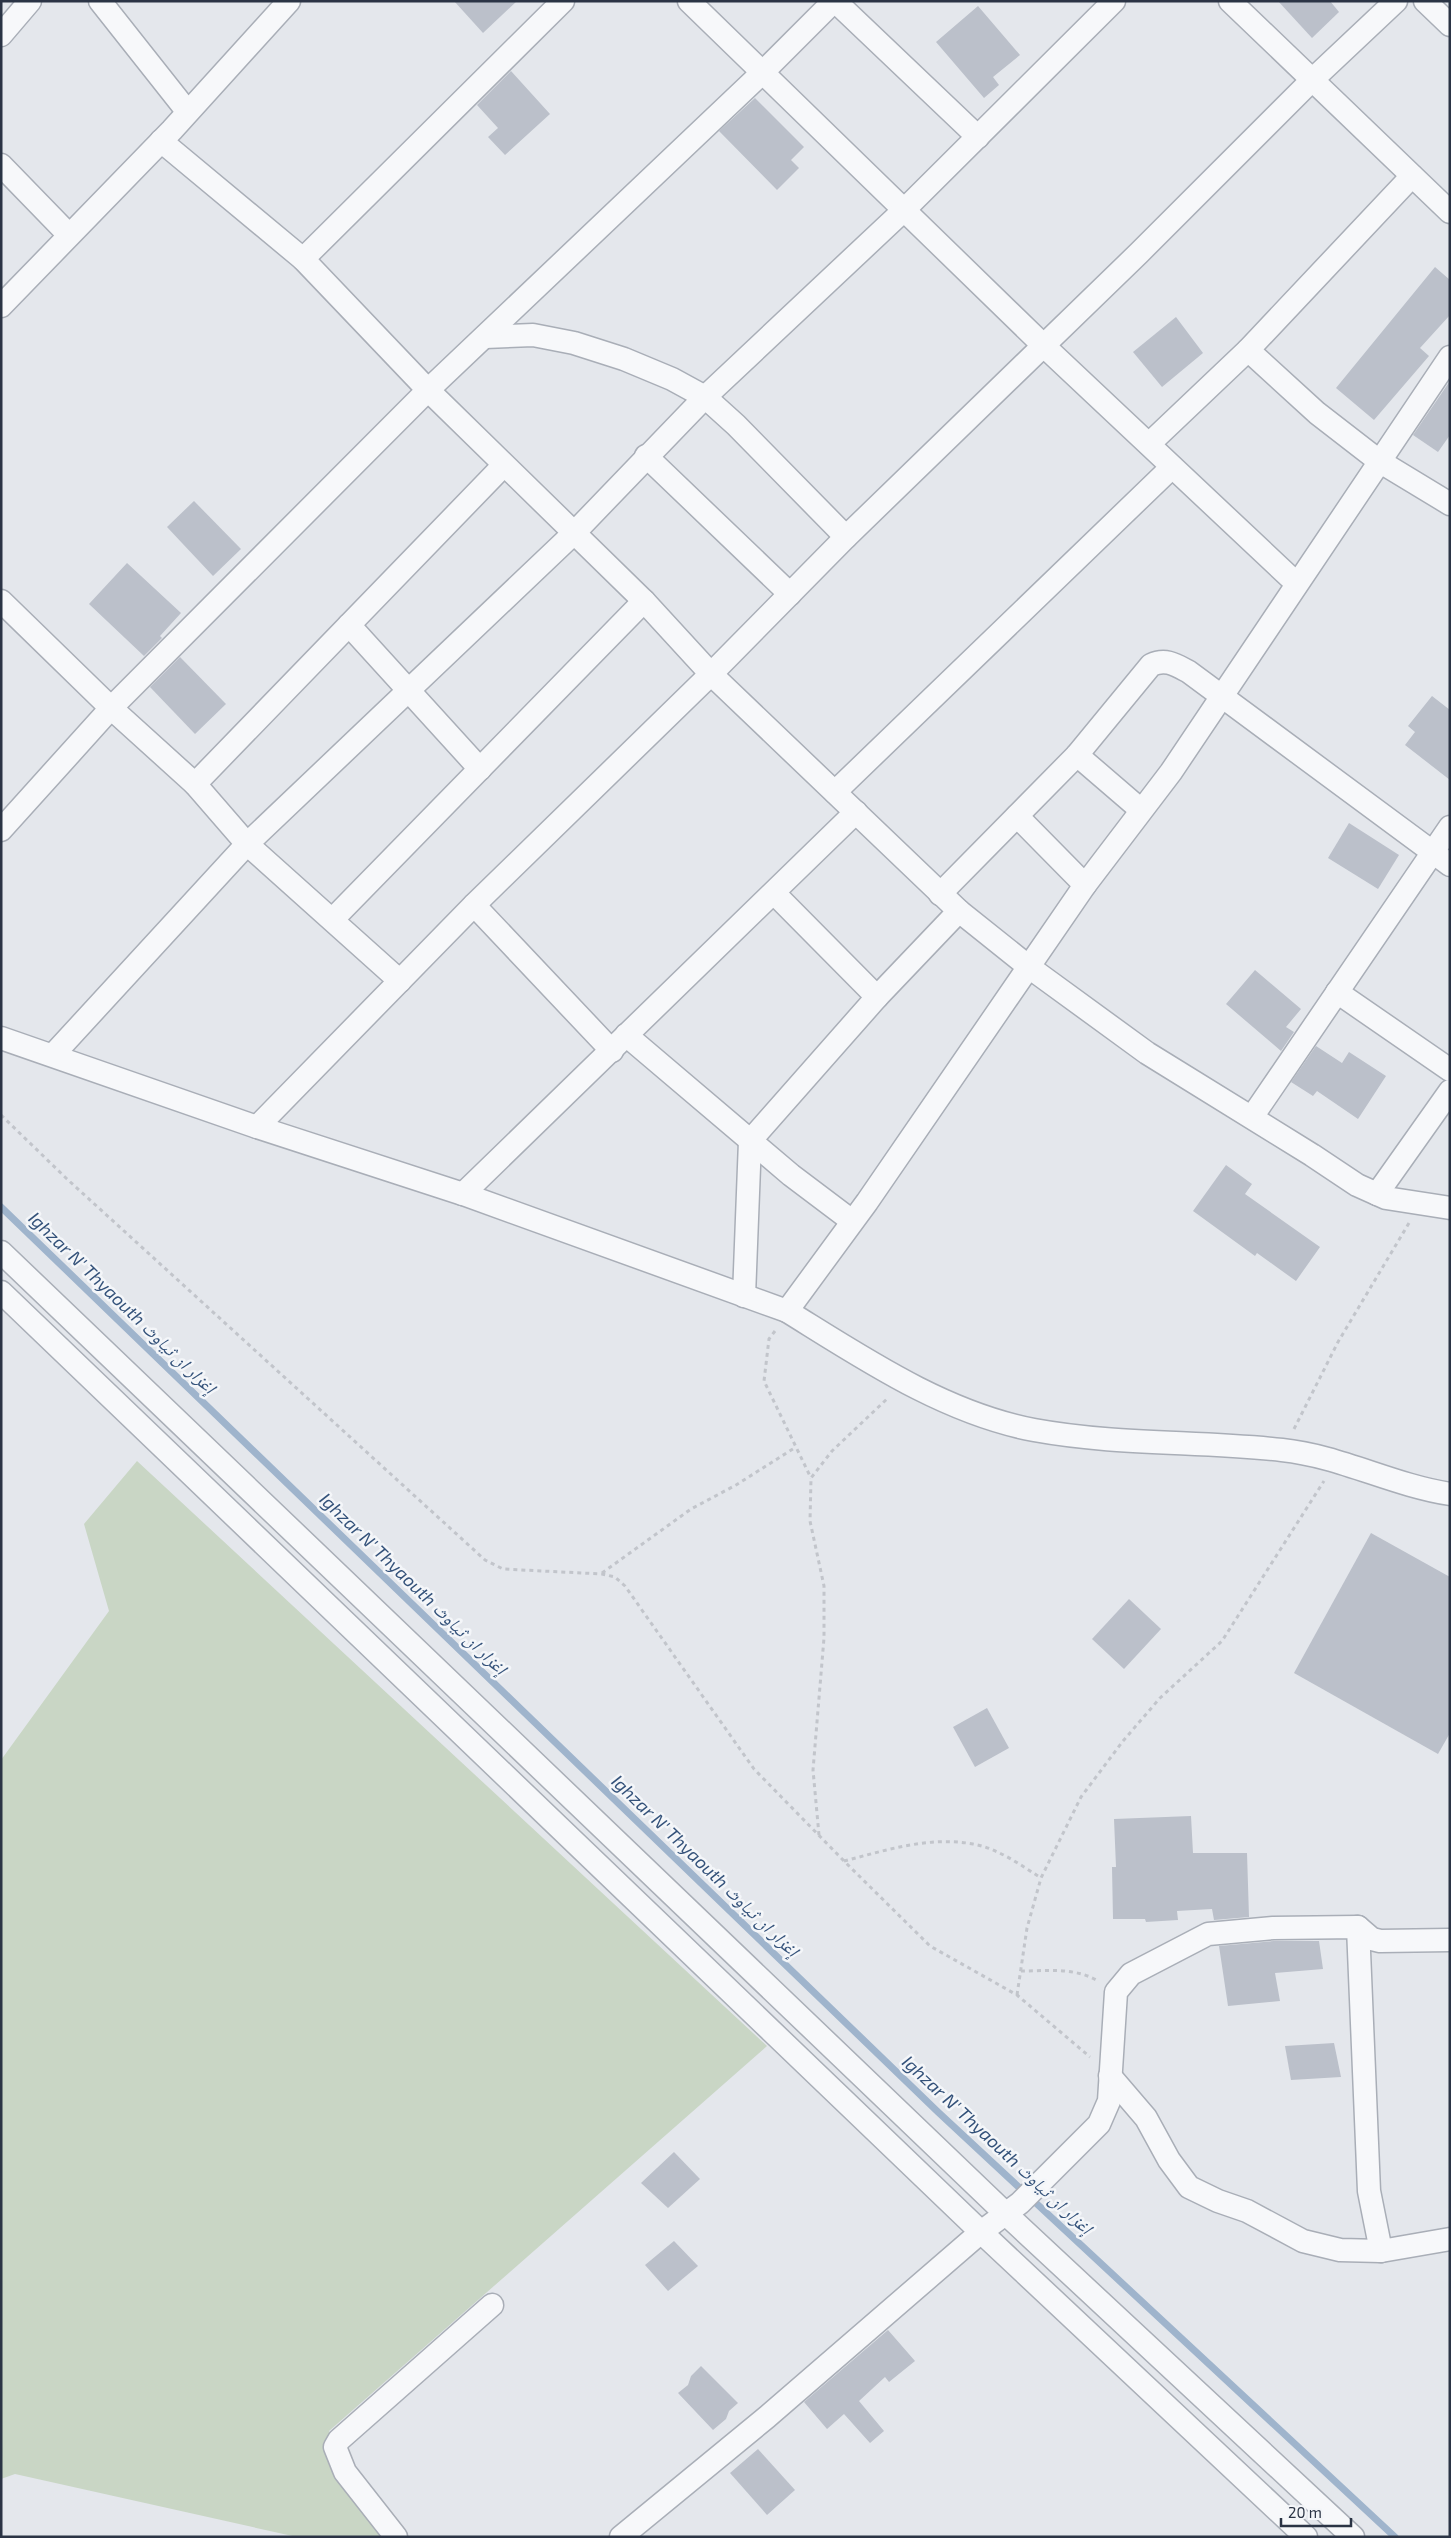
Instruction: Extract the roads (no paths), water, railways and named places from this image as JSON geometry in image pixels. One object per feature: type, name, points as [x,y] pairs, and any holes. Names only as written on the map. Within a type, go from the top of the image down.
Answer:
[{"type":"street","points":[[1,35],[30,1]]},
{"type":"street","points":[[100,1],[187,111]]},
{"type":"street","points":[[1,306],[161,141],[289,1]]},
{"type":"street","points":[[303,259],[563,1]]},
{"type":"street","points":[[689,1],[1044,346],[1296,583]]},
{"type":"street","points":[[1,830],[111,708],[428,390],[763,72],[835,1],[978,137]]},
{"type":"street","points":[[53,1054],[247,844],[574,533],[704,396],[904,210],[1114,1]]},
{"type":"street","points":[[1230,1],[1311,81],[1450,212]]},
{"type":"street","points":[[257,1127],[474,905],[711,674],[846,537],[1044,346],[1311,81],[1396,1]]},
{"type":"street","points":[[1425,1],[1450,25]]},
{"type":"street","points":[[161,141],[303,259],[503,466],[644,601],[711,674],[958,911],[1029,967],[1147,1053],[1252,1117],[1357,1185],[1386,1198],[1450,1208]]},
{"type":"street","points":[[1,165],[70,236]]},
{"type":"street","points":[[1149,444],[1248,350],[1412,176]]},
{"type":"street","points":[[485,337],[533,335],[574,342],[624,359],[672,379],[704,396],[736,425],[846,537]]},
{"type":"street","points":[[1248,350],[1317,412],[1380,461],[1450,504]]},
{"type":"street","points":[[787,1312],[1085,885],[1140,810],[1171,772],[1222,698],[1296,583],[1450,358]]},
{"type":"street","points":[[646,456],[790,594]]},
{"type":"street","points":[[195,784],[503,466]]},
{"type":"street","points":[[835,792],[1172,468]]},
{"type":"street","points":[[1,601],[111,708],[195,784],[247,844],[400,981]]},
{"type":"street","points":[[333,920],[644,601]]},
{"type":"street","points":[[349,626],[480,769]]},
{"type":"street","points":[[940,894],[1077,755],[1151,665],[1160,662],[1171,663],[1189,672],[1441,859]]},
{"type":"street","points":[[1077,755],[1140,810]]},
{"type":"street","points":[[463,1194],[856,812]]},
{"type":"street","points":[[1017,816],[1085,885]]},
{"type":"street","points":[[1252,1117],[1337,992],[1441,859],[1450,827]]},
{"type":"street","points":[[774,893],[877,997]]},
{"type":"street","points":[[474,905],[619,1043],[750,1140],[852,1220]]},
{"type":"street","points":[[744,1296],[750,1140],[877,997],[958,911]]},
{"type":"street","points":[[1337,992],[1450,1070]]},
{"type":"street","points":[[1,1038],[53,1054],[257,1127],[463,1194],[787,1312],[904,1383],[982,1415],[1032,1430],[1085,1437],[1284,1450],[1336,1461],[1363,1472],[1450,1494]]},
{"type":"street","points":[[1377,1194],[1450,1091]]},
{"type":"street","points":[[1,1252],[1013,2209],[1353,2537]]},
{"type":"street","points":[[1,1292],[981,2232],[1306,2537]]},
{"type":"street","points":[[621,2537],[767,2417],[981,2232],[1013,2209],[1099,2124],[1109,2101],[1116,1992],[1131,1974],[1208,1934],[1273,1928],[1358,1928],[1372,1939],[1380,1941],[1450,1940]]},
{"type":"street","points":[[1358,1928],[1369,2191],[1381,2251]]},
{"type":"street","points":[[1110,2076],[1146,2118],[1169,2160],[1189,2187],[1218,2201],[1247,2211],[1302,2241],[1340,2250],[1381,2251],[1450,2239]]},
{"type":"street","points":[[396,2537],[345,2472],[335,2447],[339,2440],[492,2305]]},
{"type":"waterway","name":"Ighzar N' Thyaouth إغزار ان ثياوث","points":[[1,1207],[938,2112],[1395,2537]]}]
